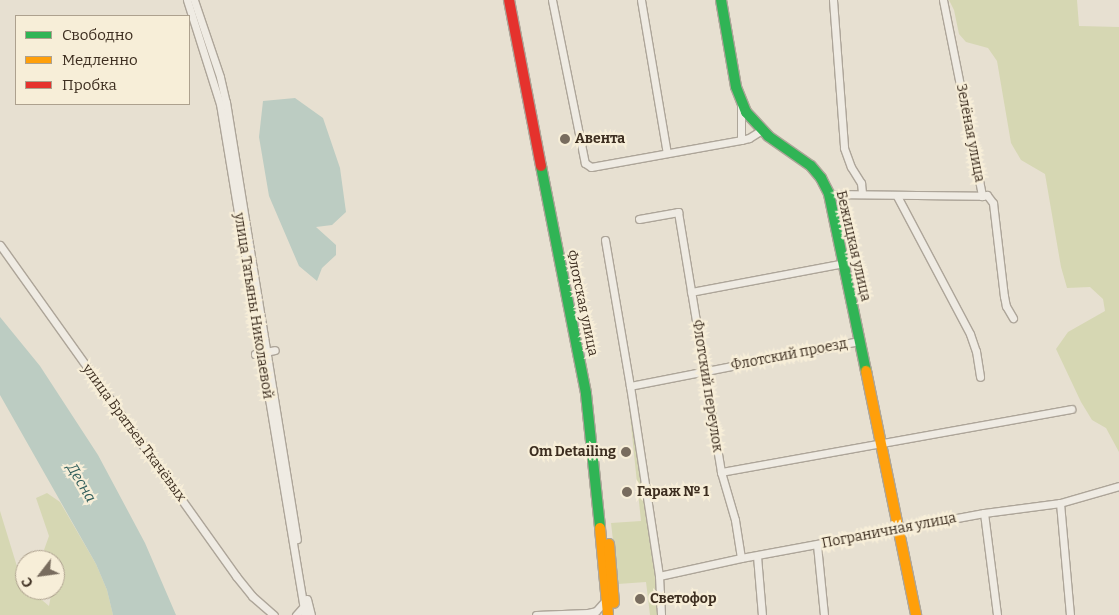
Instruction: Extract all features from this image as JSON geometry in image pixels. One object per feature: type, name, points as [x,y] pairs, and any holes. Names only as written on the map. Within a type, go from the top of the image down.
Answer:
[{"type":"main road","name":"Флотская улица","points":[[509,0],[586,394],[594,447],[608,615]]},
{"type":"main road","name":"Флотская улица","points":[[517,0],[600,443],[615,615]]},
{"type":"main road","name":"Бежицкая улица","points":[[721,0],[736,87],[746,112],[762,130],[811,166],[821,178],[829,194],[900,529],[916,615]]},
{"type":"street","name":"улица Татьяны Николаевой","points":[[187,0],[220,104],[261,353],[306,606],[305,615]]},
{"type":"street","name":"улица Татьяны Николаевой","points":[[194,0],[220,77],[226,102],[261,353]]},
{"type":"street","points":[[552,0],[585,163],[591,167],[741,140],[749,138],[762,130]]},
{"type":"street","points":[[641,0],[667,153]]},
{"type":"street","points":[[833,0],[844,148],[851,167],[861,183],[862,194]]},
{"type":"street","name":"Зелёная улица","points":[[943,0],[982,196],[987,196],[992,203],[1006,306],[1013,318]]},
{"type":"street","points":[[740,101],[741,140]]},
{"type":"street","points":[[829,194],[982,196]]},
{"type":"street","points":[[897,196],[970,334],[976,351],[980,378]]},
{"type":"street","name":"Флотский переулок","points":[[639,219],[678,212],[721,472],[734,520],[741,558]]},
{"type":"street","points":[[605,240],[630,386],[659,576],[660,615]]},
{"type":"street","name":"улица Братьев Ткачёвых","points":[[0,245],[236,576],[252,596],[274,615]]},
{"type":"street","name":"улица Братьев Ткачёвых","points":[[0,252],[233,578],[249,599],[265,615]]},
{"type":"street","points":[[691,292],[844,263]]},
{"type":"street","name":"Флотский проезд","points":[[630,386],[860,341]]},
{"type":"street","points":[[261,353],[275,350]]},
{"type":"street","points":[[721,472],[1071,409]]},
{"type":"street","name":"Пограничная улица","points":[[659,576],[741,558],[984,513],[1060,503],[1119,486]]},
{"type":"street","points":[[1060,503],[1070,615]]},
{"type":"street","points":[[984,513],[997,615]]},
{"type":"street","points":[[817,544],[824,615]]},
{"type":"street","points":[[757,556],[762,615]]},
{"type":"street","points":[[536,615],[596,611],[606,600]]},
{"type":"street","points":[[296,615],[306,606],[311,615]]},
{"type":"green space","points":[[949,0],[1077,0],[1079,26],[1119,27],[1119,452],[1106,428],[1092,420],[1081,402],[1056,349],[1068,332],[1105,311],[1103,299],[1090,287],[1067,288],[1061,267],[1045,174],[1021,160],[1011,143],[997,61],[988,48],[966,42],[959,34],[954,10]]},
{"type":"green space","points":[[629,406],[631,406],[655,571],[657,615],[650,615],[646,582],[618,584],[611,523],[641,521]]},
{"type":"green space","points":[[47,493],[60,502],[96,564],[107,590],[113,615],[0,615],[0,511],[15,560],[15,600],[42,600],[49,606],[50,600],[65,600],[65,550],[44,550],[49,536],[36,498]]},
{"type":"water","points":[[295,98],[323,118],[340,168],[346,212],[332,225],[316,227],[336,245],[336,255],[322,268],[317,281],[299,266],[269,196],[259,137],[263,101]]},
{"type":"water","name":"Десна","points":[[0,317],[40,366],[98,455],[145,543],[176,615],[113,615],[107,590],[96,564],[0,395]]},
{"type":"traffic: fast","points":[[721,0],[736,87],[746,112],[768,136],[811,166],[821,178],[829,194],[866,371]]},
{"type":"traffic: fast","points":[[541,166],[586,394],[600,528]]},
{"type":"traffic: slow","points":[[866,371],[916,615]]},
{"type":"traffic: slow","points":[[600,528],[608,615]]},
{"type":"traffic: slow","points":[[609,544],[614,603]]},
{"type":"traffic: jam","points":[[509,0],[541,166]]},
{"type":"place","name":"Авента","points":[[565,139]]},
{"type":"place","name":"Om Detailing","points":[[626,452]]},
{"type":"place","name":"Гараж № 1","points":[[627,492]]},
{"type":"place","name":"Светофор","points":[[640,599]]}]
